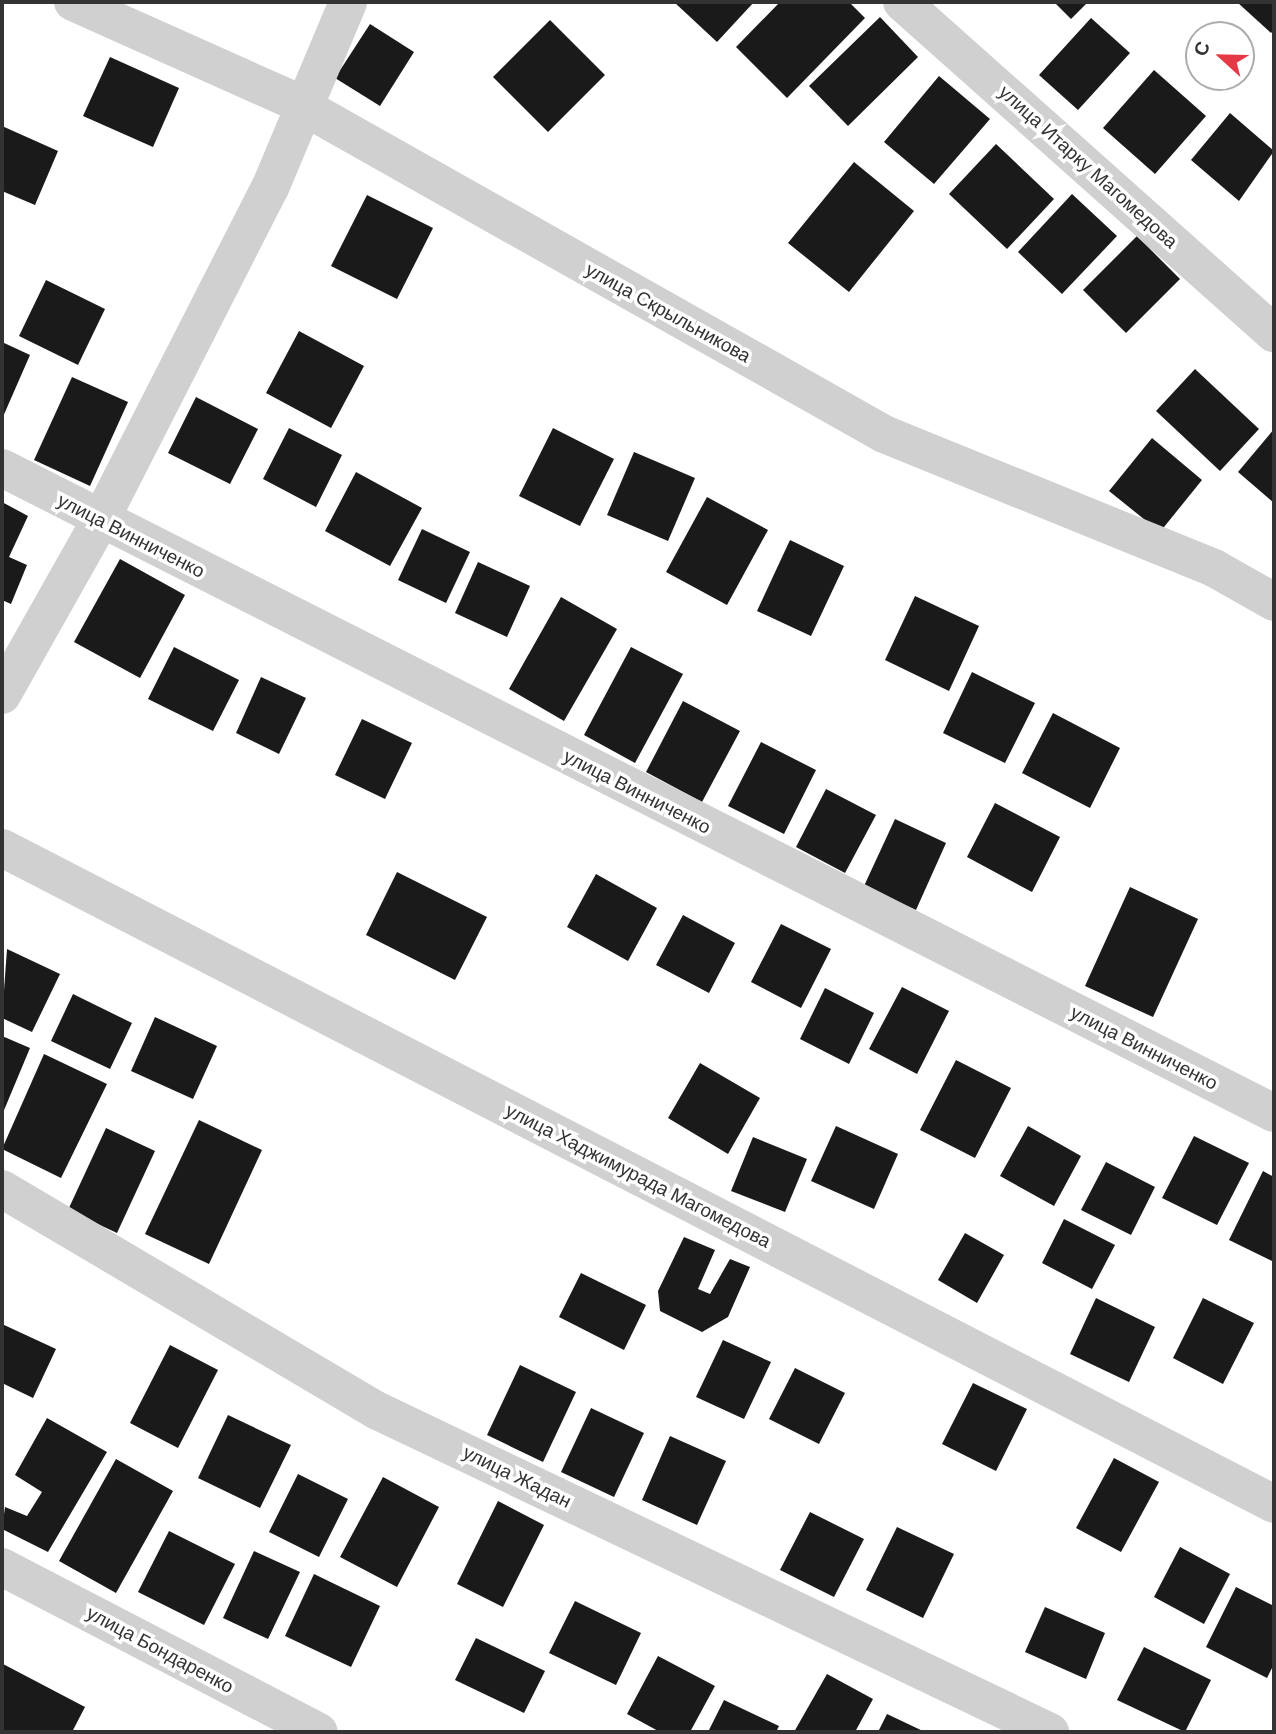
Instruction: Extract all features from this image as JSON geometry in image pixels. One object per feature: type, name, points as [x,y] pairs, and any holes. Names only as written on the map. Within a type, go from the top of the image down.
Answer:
[{"type":"street","name":"улица Скрыльникова","points":[[73,2],[303,107],[884,434],[1213,568],[1274,602]]},
{"type":"street","points":[[2,695],[100,521],[270,188],[348,2]]},
{"type":"street","name":"улица Итарку Магомедова","points":[[902,2],[1274,333]]},
{"type":"street","name":"улица Винниченко","points":[[2,468],[100,521],[1274,1113]]},
{"type":"street","name":"улица Хаджимурада Магомедова","points":[[2,848],[1274,1504]]},
{"type":"street","name":"улица Жадан","points":[[2,1189],[378,1411],[1050,1732]]},
{"type":"street","name":"улица Бондаренко","points":[[2,1567],[319,1732]]},
{"type":"building","points":[[674,2],[754,2],[717,42]]},
{"type":"building","points":[[780,2],[849,2],[865,18],[787,98],[736,47]]},
{"type":"building","points":[[1054,2],[1088,2],[1071,19]]},
{"type":"building","points":[[1237,2],[1274,2],[1274,30],[1271,33]]},
{"type":"building","points":[[880,17],[918,57],[848,126],[809,86]]},
{"type":"building","points":[[1091,18],[1130,53],[1078,110],[1039,75]]},
{"type":"building","points":[[550,20],[605,75],[548,132],[493,77]]},
{"type":"building","points":[[370,24],[414,52],[380,106],[335,78]]},
{"type":"building","points":[[110,57],[179,88],[153,147],[83,116]]},
{"type":"building","points":[[1154,70],[1206,116],[1155,174],[1103,128]]},
{"type":"building","points":[[939,76],[990,119],[934,184],[884,142]]},
{"type":"building","points":[[1230,113],[1274,151],[1239,201],[1191,160]]},
{"type":"building","points":[[2,126],[58,151],[35,205],[2,191]]},
{"type":"building","points":[[996,144],[1054,199],[1007,249],[949,194]]},
{"type":"building","points":[[854,162],[914,211],[849,292],[788,243]]},
{"type":"building","points":[[1072,194],[1117,236],[1062,294],[1018,252]]},
{"type":"building","points":[[367,195],[433,228],[397,299],[331,266]]},
{"type":"building","points":[[1137,236],[1180,279],[1126,333],[1083,290]]},
{"type":"building","points":[[46,280],[105,309],[78,365],[19,336]]},
{"type":"building","points":[[299,331],[364,366],[331,428],[266,393]]},
{"type":"building","points":[[2,342],[30,355],[2,419]]},
{"type":"building","points":[[1195,369],[1259,429],[1220,471],[1156,411]]},
{"type":"building","points":[[72,377],[128,402],[90,486],[34,460]]},
{"type":"building","points":[[196,397],[258,429],[230,484],[168,453]]},
{"type":"building","points":[[289,428],[342,455],[316,507],[263,479]]},
{"type":"building","points":[[553,428],[614,459],[580,526],[519,496]]},
{"type":"building","points":[[1274,429],[1274,503],[1238,472]]},
{"type":"building","points":[[1152,438],[1202,480],[1160,532],[1109,491]]},
{"type":"building","points":[[634,452],[695,478],[668,541],[607,515]]},
{"type":"building","points":[[356,472],[422,508],[390,566],[325,531]]},
{"type":"building","points":[[707,497],[768,530],[727,605],[666,572]]},
{"type":"building","points":[[2,502],[28,516],[9,557],[27,565],[11,604],[2,600]]},
{"type":"building","points":[[422,529],[470,552],[446,603],[398,580]]},
{"type":"building","points":[[790,540],[844,566],[811,636],[757,611]]},
{"type":"building","points":[[120,559],[185,595],[140,678],[74,642]]},
{"type":"building","points":[[478,562],[530,586],[507,637],[455,613]]},
{"type":"building","points":[[915,596],[979,626],[949,691],[885,660]]},
{"type":"building","points":[[561,597],[617,629],[564,721],[509,689]]},
{"type":"building","points":[[174,647],[239,680],[213,731],[148,699]]},
{"type":"building","points":[[631,647],[683,674],[635,763],[584,735]]},
{"type":"building","points":[[972,672],[1035,703],[1005,763],[943,733]]},
{"type":"building","points":[[261,677],[306,698],[279,754],[236,733]]},
{"type":"building","points":[[683,701],[740,731],[702,802],[646,772]]},
{"type":"building","points":[[1053,713],[1120,748],[1090,808],[1022,773]]},
{"type":"building","points":[[362,719],[412,743],[385,799],[335,775]]},
{"type":"building","points":[[761,742],[816,770],[784,834],[728,806]]},
{"type":"building","points":[[826,789],[876,815],[845,873],[796,847]]},
{"type":"building","points":[[995,803],[1060,837],[1032,892],[967,857]]},
{"type":"building","points":[[895,819],[946,843],[916,910],[864,886]]},
{"type":"building","points":[[397,872],[487,917],[455,980],[366,935]]},
{"type":"building","points":[[596,874],[657,908],[628,961],[567,927]]},
{"type":"building","points":[[1130,887],[1198,919],[1153,1017],[1085,986]]},
{"type":"building","points":[[683,915],[735,943],[709,993],[656,965]]},
{"type":"building","points":[[781,924],[831,949],[801,1008],[751,982]]},
{"type":"building","points":[[7,949],[60,974],[32,1032],[2,1018]]},
{"type":"building","points":[[902,987],[949,1011],[917,1074],[869,1049]]},
{"type":"building","points":[[825,988],[874,1013],[849,1064],[800,1039]]},
{"type":"building","points":[[73,994],[132,1023],[110,1069],[51,1041]]},
{"type":"building","points":[[155,1017],[217,1046],[193,1099],[131,1071]]},
{"type":"building","points":[[2,1036],[30,1048],[2,1115]]},
{"type":"building","points":[[44,1054],[107,1084],[61,1178],[2,1149]]},
{"type":"building","points":[[956,1060],[1011,1088],[975,1158],[920,1130]]},
{"type":"building","points":[[700,1063],[760,1098],[728,1154],[668,1118]]},
{"type":"building","points":[[199,1120],[262,1150],[209,1264],[145,1234]]},
{"type":"building","points":[[836,1126],[898,1154],[874,1209],[811,1181]]},
{"type":"building","points":[[1028,1126],[1081,1156],[1054,1206],[1000,1176]]},
{"type":"building","points":[[106,1128],[155,1151],[117,1233],[68,1210]]},
{"type":"building","points":[[1194,1136],[1249,1163],[1217,1225],[1162,1198]]},
{"type":"building","points":[[753,1137],[807,1159],[785,1212],[731,1191]]},
{"type":"building","points":[[1106,1162],[1155,1187],[1131,1235],[1081,1210]]},
{"type":"building","points":[[1263,1171],[1274,1177],[1274,1262],[1229,1240]]},
{"type":"building","points":[[1064,1219],[1115,1245],[1092,1289],[1042,1263]]},
{"type":"building","points":[[965,1233],[1004,1255],[977,1303],[938,1280]]},
{"type":"building","points":[[684,1237],[715,1250],[698,1289],[710,1294],[730,1259],[750,1267],[728,1317],[702,1332],[660,1311],[658,1291]]},
{"type":"building","points":[[581,1273],[646,1305],[624,1350],[559,1317]]},
{"type":"building","points":[[1096,1298],[1155,1327],[1129,1382],[1070,1354]]},
{"type":"building","points":[[1203,1298],[1254,1323],[1223,1384],[1173,1358]]},
{"type":"building","points":[[2,1324],[56,1349],[33,1398],[2,1383]]},
{"type":"building","points":[[723,1340],[771,1362],[744,1419],[696,1397]]},
{"type":"building","points":[[170,1345],[218,1370],[178,1448],[130,1423]]},
{"type":"building","points":[[520,1365],[576,1392],[543,1462],[487,1435]]},
{"type":"building","points":[[795,1368],[845,1393],[819,1444],[769,1419]]},
{"type":"building","points":[[973,1383],[1027,1409],[996,1471],[942,1444]]},
{"type":"building","points":[[591,1408],[644,1433],[614,1497],[561,1472]]},
{"type":"building","points":[[228,1415],[291,1445],[260,1508],[198,1478]]},
{"type":"building","points":[[47,1418],[107,1452],[48,1552],[2,1529],[5,1507],[27,1516],[42,1492],[15,1475]]},
{"type":"building","points":[[670,1436],[726,1461],[697,1525],[642,1500]]},
{"type":"building","points":[[1114,1458],[1159,1482],[1121,1552],[1076,1528]]},
{"type":"building","points":[[116,1459],[173,1491],[116,1593],[59,1561]]},
{"type":"building","points":[[298,1474],[348,1499],[319,1557],[269,1532]]},
{"type":"building","points":[[383,1477],[439,1507],[397,1587],[340,1557]]},
{"type":"building","points":[[498,1501],[544,1525],[503,1607],[457,1584]]},
{"type":"building","points":[[810,1512],[864,1539],[834,1597],[780,1570]]},
{"type":"building","points":[[897,1527],[954,1554],[923,1618],[866,1590]]},
{"type":"building","points":[[169,1531],[235,1564],[204,1625],[138,1592]]},
{"type":"building","points":[[1180,1547],[1230,1574],[1204,1624],[1154,1597]]},
{"type":"building","points":[[254,1551],[300,1572],[268,1639],[223,1618]]},
{"type":"building","points":[[314,1574],[380,1606],[351,1667],[285,1636]]},
{"type":"building","points":[[1236,1587],[1274,1606],[1274,1664],[1267,1678],[1206,1647]]},
{"type":"building","points":[[575,1601],[641,1633],[616,1685],[549,1653]]},
{"type":"building","points":[[1045,1607],[1105,1633],[1086,1679],[1025,1652]]},
{"type":"building","points":[[476,1638],[545,1671],[524,1713],[455,1680]]},
{"type":"building","points":[[1144,1647],[1211,1680],[1185,1732],[1117,1700]]},
{"type":"building","points":[[658,1656],[715,1686],[690,1732],[660,1732],[627,1714]]},
{"type":"building","points":[[3,1664],[85,1707],[72,1732],[2,1732]]},
{"type":"building","points":[[827,1674],[873,1699],[855,1732],[794,1732]]},
{"type":"building","points":[[724,1700],[779,1726],[776,1732],[708,1732]]},
{"type":"building","points":[[887,1714],[925,1732],[878,1732]]}]
